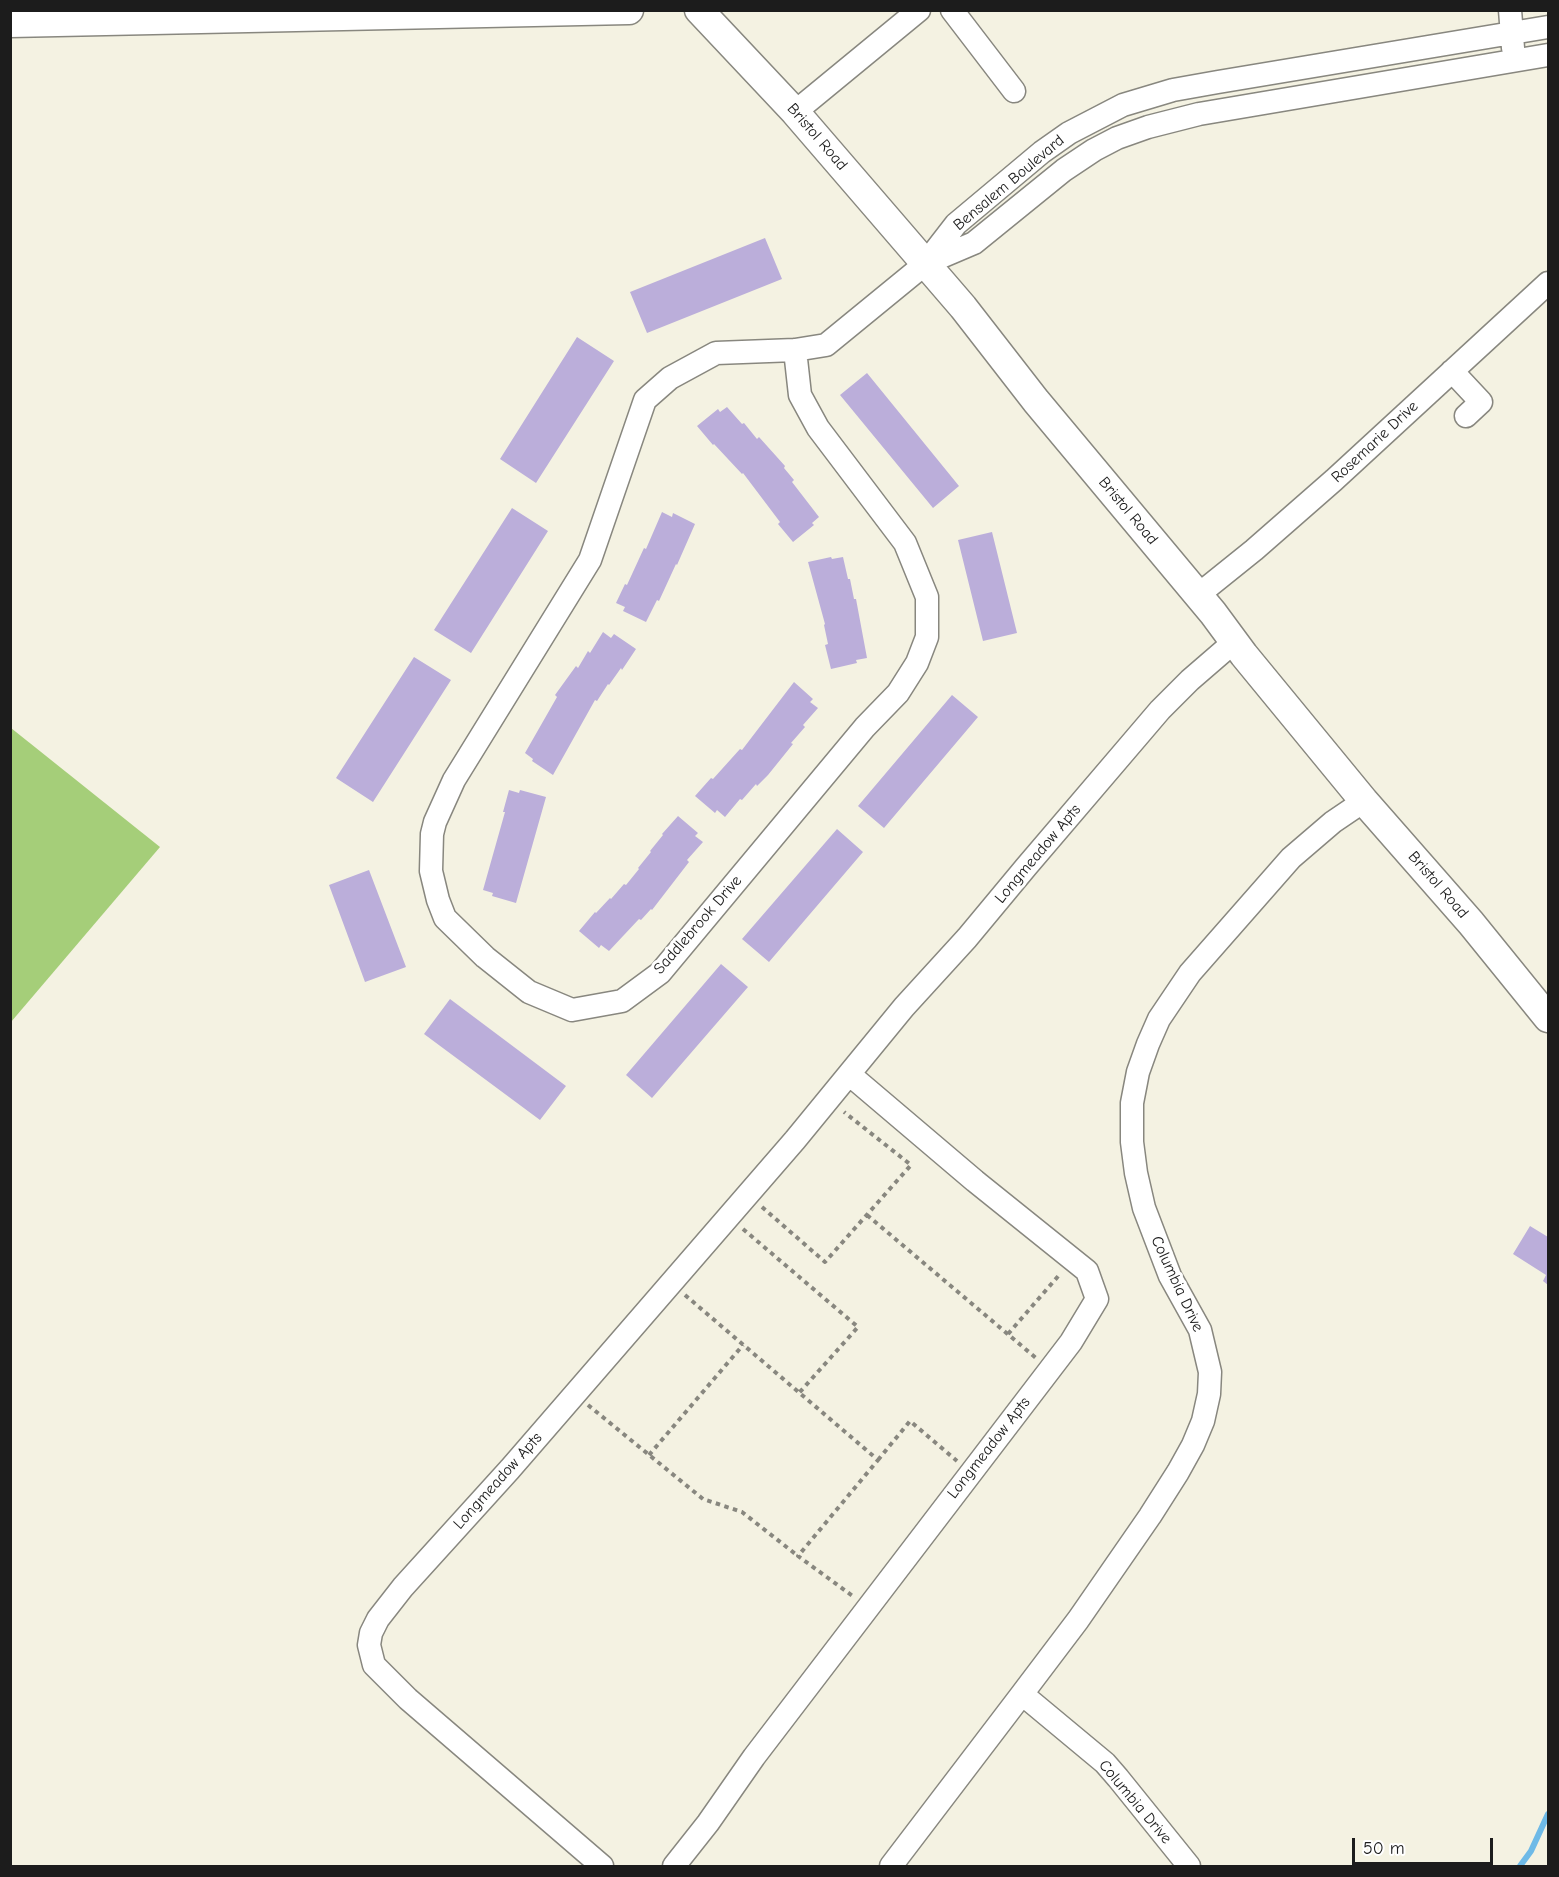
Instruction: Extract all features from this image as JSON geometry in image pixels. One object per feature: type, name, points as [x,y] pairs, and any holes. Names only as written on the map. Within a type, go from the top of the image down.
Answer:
[{"type":"main road","points":[[10,23],[115,16],[629,10]]},
{"type":"main road","name":"Bristol Road","points":[[699,10],[795,112],[926,264],[1364,801],[1471,923],[1548,1018]]},
{"type":"street","points":[[795,112],[919,10]]},
{"type":"street","points":[[952,10],[1014,91]]},
{"type":"street","points":[[1510,10],[1516,61]]},
{"type":"street","name":"Bensalem Boulevard","points":[[926,264],[956,224],[1042,152],[1069,133],[1123,105],[1173,90],[1208,83],[1548,27]]},
{"type":"street","name":"Bensalem Boulevard","points":[[926,264],[974,243],[1064,170],[1094,150],[1117,138],[1148,127],[1199,114],[1548,56]]},
{"type":"street","name":"Saddlebrook Drive","points":[[795,350],[800,395],[818,428],[905,543],[927,597],[927,637],[916,663],[898,693],[865,727],[660,973],[622,1001],[572,1010],[529,992],[485,957],[445,918],[431,871],[432,834],[454,780],[590,560],[645,400],[670,378],[716,353],[795,350],[826,345],[926,264]]},
{"type":"street","name":"Rosemarie Drive","points":[[1198,595],[1254,550],[1548,283]]},
{"type":"street","points":[[1452,371],[1481,402],[1466,416]]},
{"type":"street","name":"Longmeadow Apts","points":[[602,1866],[408,1699],[374,1665],[369,1645],[370,1633],[403,1587],[575,1394],[748,1194],[904,1007],[967,938],[1160,710],[1234,642]]},
{"type":"street","name":"Columbia Drive","points":[[891,1866],[1078,1620],[1150,1516],[1193,1445],[1205,1412],[1210,1372],[1200,1330],[1170,1276],[1144,1208],[1132,1142],[1132,1103],[1138,1072],[1159,1019],[1190,973],[1291,858],[1333,822],[1364,801]]},
{"type":"street","name":"Longmeadow Apts","points":[[674,1866],[867,1607],[1071,1342],[1097,1299],[1087,1271],[849,1074]]},
{"type":"street","name":"Columbia Drive","points":[[1022,1694],[1105,1763],[1189,1866]]},
{"type":"path","points":[[748,1194],[825,1262],[911,1165],[828,1100]]},
{"type":"path","points":[[867,1215],[1050,1369]]},
{"type":"path","points":[[729,1216],[858,1327],[799,1394]]},
{"type":"path","points":[[1008,1334],[1072,1260]]},
{"type":"path","points":[[671,1283],[878,1460]]},
{"type":"path","points":[[649,1455],[743,1345]]},
{"type":"path","points":[[575,1394],[703,1499],[742,1512],[867,1607]]},
{"type":"path","points":[[798,1556],[910,1421],[970,1473]]},
{"type":"green space","points":[[11,728],[160,847],[11,1022]]},
{"type":"building","points":[[765,238],[782,279],[647,333],[630,292]]},
{"type":"building","points":[[577,337],[614,361],[536,483],[500,459]]},
{"type":"building","points":[[867,373],[959,486],[933,508],[840,395]]},
{"type":"building","points":[[727,407],[785,466],[784,468],[794,480],[792,482],[819,517],[812,523],[814,525],[793,542],[743,473],[713,445],[697,426],[718,409],[720,412]]},
{"type":"building","points":[[512,508],[548,531],[471,653],[434,630]]},
{"type":"building","points":[[662,512],[672,517],[673,513],[695,524],[659,601],[657,600],[646,622],[623,611],[625,607],[616,603],[644,548],[646,549]]},
{"type":"building","points":[[992,532],[1017,633],[983,641],[958,540]]},
{"type":"building","points":[[831,557],[832,559],[843,557],[854,599],[856,599],[867,658],[856,660],[857,663],[831,669],[825,645],[828,644],[825,624],[808,562]]},
{"type":"building","points":[[603,632],[611,638],[614,634],[636,649],[622,670],[621,668],[597,701],[595,700],[553,775],[532,761],[533,759],[525,753],[557,697],[555,695],[576,666],[578,668],[588,651],[590,653]]},
{"type":"building","points":[[414,657],[451,680],[373,802],[336,778]]},
{"type":"building","points":[[794,682],[813,699],[810,702],[818,708],[803,725],[805,727],[768,775],[757,786],[756,784],[742,800],[740,799],[725,817],[717,810],[715,813],[695,796],[740,749],[742,750]]},
{"type":"building","points":[[952,695],[978,717],[884,828],[858,806]]},
{"type":"building","points":[[509,790],[519,793],[520,790],[546,797],[516,903],[492,896],[493,893],[483,890]]},
{"type":"building","points":[[678,816],[698,833],[695,836],[703,842],[687,860],[689,862],[652,910],[641,920],[639,919],[609,951],[601,945],[599,948],[579,931],[595,912],[624,884],[626,885],[662,834]]},
{"type":"building","points":[[837,829],[863,852],[769,962],[742,939]]},
{"type":"building","points":[[369,870],[406,967],[365,982],[329,885]]},
{"type":"building","points":[[721,964],[748,987],[652,1098],[626,1075]]},
{"type":"building","points":[[450,999],[566,1086],[540,1120],[424,1034]]},
{"type":"building","points":[[1530,1226],[1548,1237],[1548,1285],[1543,1281],[1546,1275],[1513,1254]]},
{"type":"waterway","points":[[1520,1866],[1531,1851],[1548,1814]]}]
